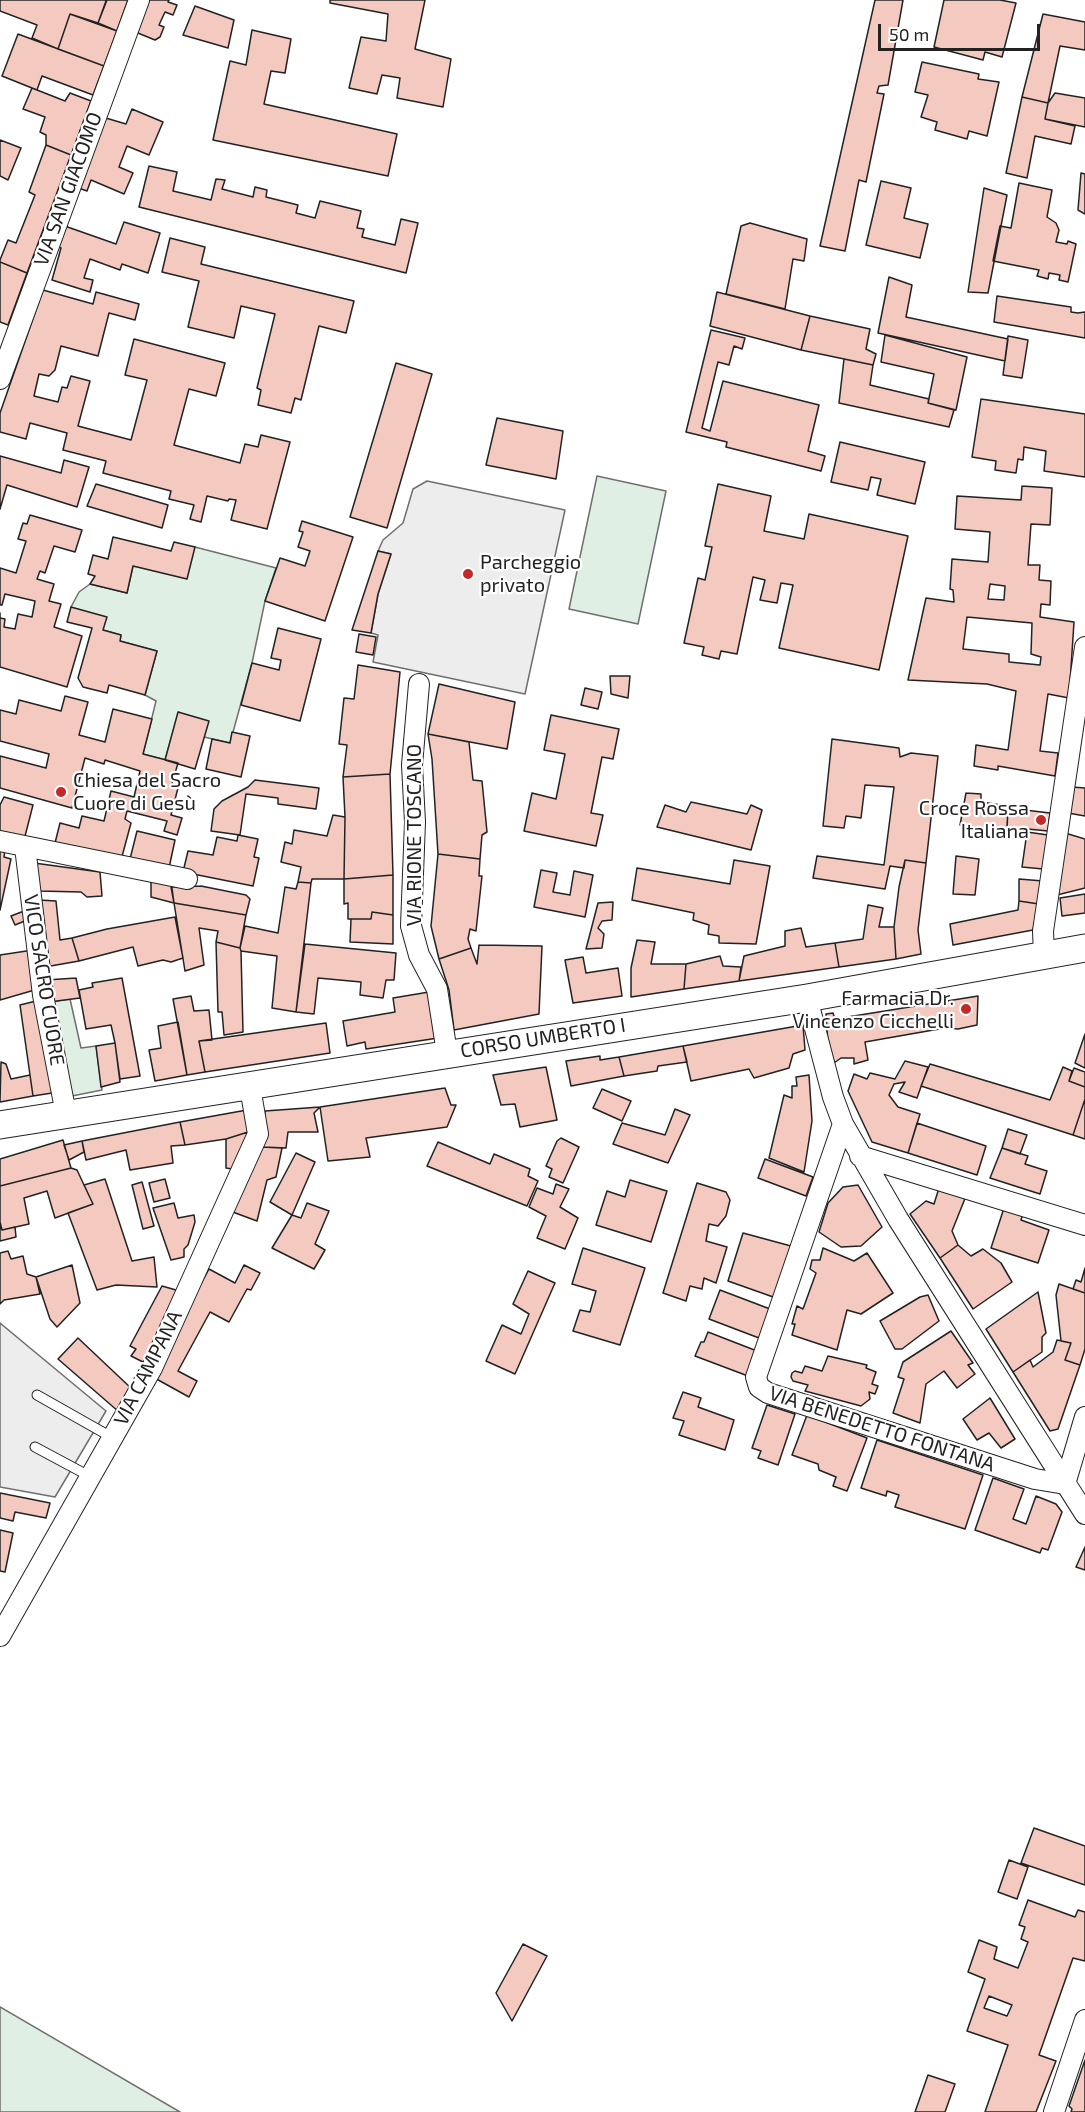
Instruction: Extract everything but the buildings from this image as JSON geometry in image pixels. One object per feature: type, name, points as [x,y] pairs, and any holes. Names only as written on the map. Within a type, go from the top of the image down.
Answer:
[{"type":"main road","name":"CORSO UMBERTO I","points":[[0,1125],[807,998],[1085,948]]},
{"type":"street","name":"VIA SAN GIACOMO","points":[[0,379],[139,0]]},
{"type":"street","points":[[1044,955],[1043,931],[1085,647]]},
{"type":"street","name":"VIA RIONE TOSCANO","points":[[418,684],[412,765],[415,822],[411,926],[419,955],[437,989],[447,1053]]},
{"type":"street","points":[[0,841],[187,879]]},
{"type":"street","name":"VICO SACRO CUORE","points":[[25,847],[43,995],[66,1114]]},
{"type":"street","points":[[807,998],[833,1097],[843,1124],[860,1156],[1085,1514]]},
{"type":"street","name":"VIA CAMPANA","points":[[0,1636],[152,1368],[258,1134],[250,1086]]},
{"type":"street","name":"VIA BENEDETTO FONTANA","points":[[843,1124],[756,1377],[759,1387],[779,1396],[1035,1479],[1065,1484]]},
{"type":"street","points":[[860,1156],[1085,1225]]},
{"type":"street","points":[[1065,1484],[1085,1417]]},
{"type":"street","points":[[1054,2112],[1085,2020]]},
{"type":"lane","points":[[37,1395],[113,1438]]},
{"type":"lane","points":[[35,1447],[91,1477]]},
{"type":"green space","points":[[597,476],[666,491],[638,624],[569,609]]},
{"type":"green space","points":[[195,547],[276,568],[265,601],[252,663],[230,743],[204,737],[179,712],[165,760],[143,754],[156,701],[145,695],[157,651],[120,641],[121,635],[103,630],[71,607],[79,592],[90,584],[127,593],[133,566]]},
{"type":"green space","points":[[70,999],[81,1048],[96,1046],[102,1090],[67,1097],[49,1002]]},
{"type":"green space","points":[[0,2007],[180,2112],[0,2112]]},
{"type":"shaded area","name":"Parcheggio privato","points":[[427,481],[565,510],[525,694],[373,662],[378,635],[371,633],[378,594],[391,554],[378,551],[383,540],[403,523],[413,489]]},
{"type":"shaded area","points":[[0,1323],[106,1411],[55,1497],[0,1487]]},
{"type":"place","name":"Parcheggio privato","points":[[468,574]]},
{"type":"place","name":"Chiesa del Sacro Cuore di Gesù","points":[[61,792]]},
{"type":"place","name":"Croce Rossa Italiana","points":[[1041,820]]},
{"type":"place","name":"Farmacia Dr. Vincenzo Cicchelli","points":[[966,1009]]}]
